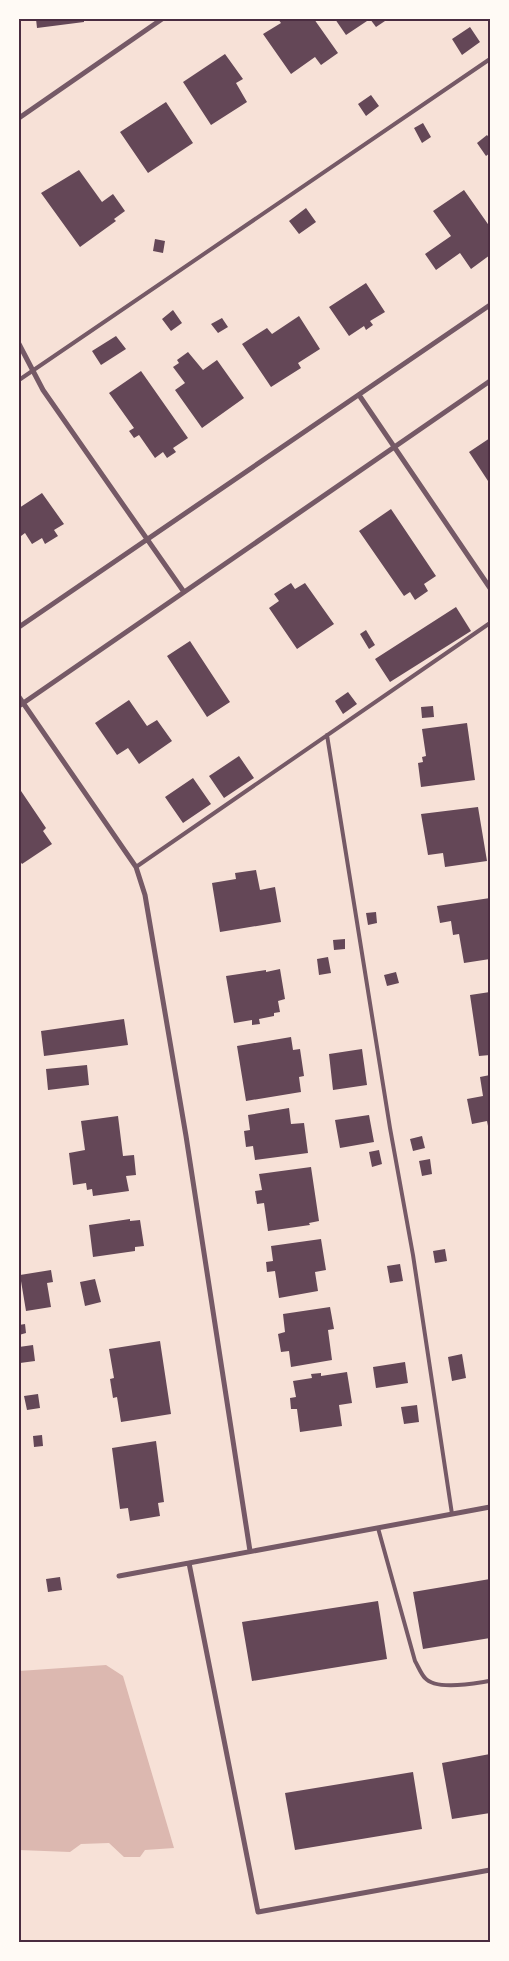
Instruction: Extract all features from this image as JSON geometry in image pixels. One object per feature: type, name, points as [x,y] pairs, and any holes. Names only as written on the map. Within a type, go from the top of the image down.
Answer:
[{"type":"street","points":[[19,118],[162,19]]},
{"type":"street","points":[[19,627],[490,305]]},
{"type":"street","points":[[19,344],[43,390],[184,592]]},
{"type":"street","points":[[21,705],[490,381]]},
{"type":"street","points":[[359,395],[490,588]]},
{"type":"street","points":[[19,697],[21,705],[136,867],[145,894],[186,1136],[250,1551]]},
{"type":"street","points":[[119,1576],[490,1507]]},
{"type":"street","points":[[189,1563],[258,1912],[490,1870]]},
{"type":"lane","points":[[19,380],[490,59]]},
{"type":"lane","points":[[136,867],[490,623]]},
{"type":"lane","points":[[328,735],[390,1128],[413,1255],[452,1514]]},
{"type":"lane","points":[[378,1528],[415,1661],[425,1679],[438,1685],[490,1681]]},
{"type":"shaded area","points":[[106,1665],[123,1676],[174,1848],[145,1850],[140,1857],[124,1857],[109,1843],[81,1844],[70,1852],[19,1850],[19,1671]]},
{"type":"building","points":[[36,19],[84,19],[84,22],[37,28]]},
{"type":"building","points":[[278,19],[314,19],[338,53],[321,65],[315,57],[291,74],[263,34],[281,23]]},
{"type":"building","points":[[335,19],[370,19],[346,35]]},
{"type":"building","points":[[370,19],[388,19],[376,27]]},
{"type":"building","points":[[470,27],[480,42],[462,55],[452,39]]},
{"type":"building","points":[[225,54],[243,79],[236,83],[247,102],[211,125],[183,82]]},
{"type":"building","points":[[371,95],[379,106],[366,116],[358,104]]},
{"type":"building","points":[[166,102],[193,143],[148,173],[120,132]]},
{"type":"building","points":[[423,123],[431,137],[422,143],[414,128]]},
{"type":"building","points":[[487,135],[490,139],[490,153],[486,156],[477,143]]},
{"type":"building","points":[[79,170],[102,202],[113,194],[125,211],[114,219],[116,221],[80,247],[41,193]]},
{"type":"building","points":[[464,190],[490,227],[490,255],[471,269],[460,253],[436,270],[425,254],[451,236],[433,211]]},
{"type":"building","points":[[306,208],[316,222],[299,234],[289,221]]},
{"type":"building","points":[[155,239],[165,241],[163,253],[153,251]]},
{"type":"building","points":[[366,283],[385,312],[370,321],[373,325],[366,330],[364,326],[349,336],[329,307]]},
{"type":"building","points":[[173,310],[182,323],[171,331],[162,319]]},
{"type":"building","points":[[299,316],[320,349],[298,363],[301,368],[271,387],[242,344],[267,328],[272,334]]},
{"type":"building","points":[[222,318],[228,327],[218,333],[211,324]]},
{"type":"building","points":[[116,336],[126,349],[101,365],[92,351]]},
{"type":"building","points":[[188,352],[203,370],[217,360],[244,398],[202,428],[175,390],[185,383],[173,367],[179,363],[177,360]]},
{"type":"building","points":[[141,371],[188,438],[173,448],[176,452],[167,458],[163,452],[155,458],[139,435],[134,438],[129,431],[134,428],[109,393]]},
{"type":"building","points":[[490,438],[490,484],[469,452]]},
{"type":"building","points":[[42,493],[64,524],[54,530],[58,536],[45,544],[42,538],[32,544],[25,533],[21,536],[19,533],[19,508]]},
{"type":"building","points":[[391,509],[436,576],[424,584],[428,591],[415,600],[410,592],[404,596],[359,531]]},
{"type":"building","points":[[291,583],[295,589],[305,583],[334,624],[297,649],[269,608],[279,601],[274,594]]},
{"type":"building","points":[[456,607],[471,631],[390,682],[375,659]]},
{"type":"building","points":[[366,630],[375,645],[369,649],[360,634]]},
{"type":"building","points":[[190,641],[230,702],[207,717],[167,656]]},
{"type":"building","points":[[348,692],[357,704],[343,714],[335,701]]},
{"type":"building","points":[[129,700],[147,726],[157,720],[172,741],[139,764],[128,748],[117,755],[95,723]]},
{"type":"building","points":[[433,706],[434,717],[422,718],[421,707]]},
{"type":"building","points":[[467,723],[475,780],[421,787],[418,763],[423,762],[422,757],[426,756],[422,729]]},
{"type":"building","points":[[239,756],[254,778],[224,798],[209,776]]},
{"type":"building","points":[[193,778],[211,804],[183,823],[165,797]]},
{"type":"building","points":[[19,788],[46,828],[43,831],[52,844],[22,864],[19,860]]},
{"type":"building","points":[[478,807],[487,861],[445,867],[443,853],[428,855],[421,814]]},
{"type":"building","points":[[256,870],[260,890],[275,887],[281,922],[220,932],[212,883],[236,879],[235,873]]},
{"type":"building","points":[[490,898],[490,959],[464,963],[459,934],[453,935],[451,921],[440,923],[437,906]]},
{"type":"building","points":[[376,912],[377,923],[368,925],[366,913]]},
{"type":"building","points":[[345,939],[345,949],[334,950],[333,940]]},
{"type":"building","points":[[328,957],[331,973],[319,975],[317,959]]},
{"type":"building","points":[[280,969],[285,999],[278,1001],[280,1012],[274,1013],[274,1016],[259,1019],[260,1024],[252,1025],[252,1020],[234,1023],[226,976]]},
{"type":"building","points":[[396,972],[399,983],[387,986],[384,975]]},
{"type":"building","points":[[490,992],[490,1055],[479,1056],[470,995]]},
{"type":"building","points":[[124,1019],[128,1045],[44,1056],[41,1031]]},
{"type":"building","points":[[291,1037],[293,1050],[300,1049],[304,1076],[299,1077],[301,1092],[246,1101],[237,1046]]},
{"type":"building","points":[[362,1049],[367,1085],[333,1090],[329,1054]]},
{"type":"building","points":[[87,1065],[89,1085],[48,1090],[46,1069]]},
{"type":"building","points":[[490,1075],[489,1131],[487,1121],[472,1124],[467,1099],[483,1096],[480,1077]]},
{"type":"building","points":[[289,1108],[291,1124],[304,1123],[308,1153],[255,1160],[253,1146],[246,1147],[244,1131],[250,1130],[248,1115]]},
{"type":"building","points":[[369,1115],[374,1142],[340,1148],[335,1120]]},
{"type":"building","points":[[118,1116],[123,1156],[134,1155],[136,1175],[126,1176],[129,1191],[93,1196],[92,1189],[87,1190],[86,1183],[73,1185],[69,1153],[85,1150],[81,1121]]},
{"type":"building","points":[[422,1136],[425,1148],[413,1151],[410,1139]]},
{"type":"building","points":[[379,1150],[382,1164],[372,1167],[369,1152]]},
{"type":"building","points":[[430,1159],[432,1174],[422,1176],[419,1161]]},
{"type":"building","points":[[311,1167],[319,1221],[309,1223],[310,1225],[268,1231],[264,1203],[257,1204],[255,1191],[262,1190],[259,1174]]},
{"type":"building","points":[[130,1219],[130,1221],[140,1220],[144,1246],[135,1247],[135,1251],[93,1257],[89,1225]]},
{"type":"building","points":[[321,1239],[326,1270],[315,1272],[318,1291],[279,1298],[275,1271],[267,1272],[266,1262],[273,1261],[271,1246]]},
{"type":"building","points":[[445,1249],[447,1261],[435,1263],[433,1251]]},
{"type":"building","points":[[400,1264],[403,1281],[390,1283],[387,1266]]},
{"type":"building","points":[[51,1270],[53,1282],[47,1283],[51,1307],[26,1311],[20,1275]]},
{"type":"building","points":[[95,1279],[101,1302],[85,1306],[80,1282]]},
{"type":"building","points":[[330,1307],[334,1329],[328,1330],[332,1360],[291,1367],[289,1351],[281,1352],[278,1334],[285,1332],[283,1314]]},
{"type":"building","points":[[25,1324],[26,1333],[19,1335],[19,1325]]},
{"type":"building","points":[[160,1341],[171,1414],[121,1422],[117,1397],[113,1398],[110,1379],[114,1378],[109,1349]]},
{"type":"building","points":[[33,1345],[35,1361],[20,1363],[19,1347]]},
{"type":"building","points":[[462,1354],[466,1378],[452,1381],[448,1357]]},
{"type":"building","points":[[405,1362],[408,1383],[376,1388],[373,1367]]},
{"type":"building","points":[[347,1372],[352,1403],[339,1405],[342,1426],[300,1432],[297,1409],[291,1409],[290,1398],[296,1397],[293,1381],[312,1378],[311,1374],[321,1373],[321,1376]]},
{"type":"building","points":[[38,1394],[40,1408],[27,1410],[24,1396]]},
{"type":"building","points":[[417,1405],[419,1422],[404,1424],[401,1407]]},
{"type":"building","points":[[42,1435],[43,1446],[34,1447],[33,1436]]},
{"type":"building","points":[[156,1441],[164,1502],[158,1503],[160,1516],[130,1521],[128,1508],[120,1509],[112,1448]]},
{"type":"building","points":[[60,1577],[62,1590],[48,1592],[46,1579]]},
{"type":"building","points":[[490,1579],[490,1638],[423,1649],[413,1592]]},
{"type":"building","points":[[378,1601],[387,1659],[252,1681],[242,1622]]},
{"type":"building","points":[[490,1754],[490,1813],[452,1819],[442,1763]]},
{"type":"building","points":[[413,1772],[422,1829],[295,1850],[285,1793]]}]
